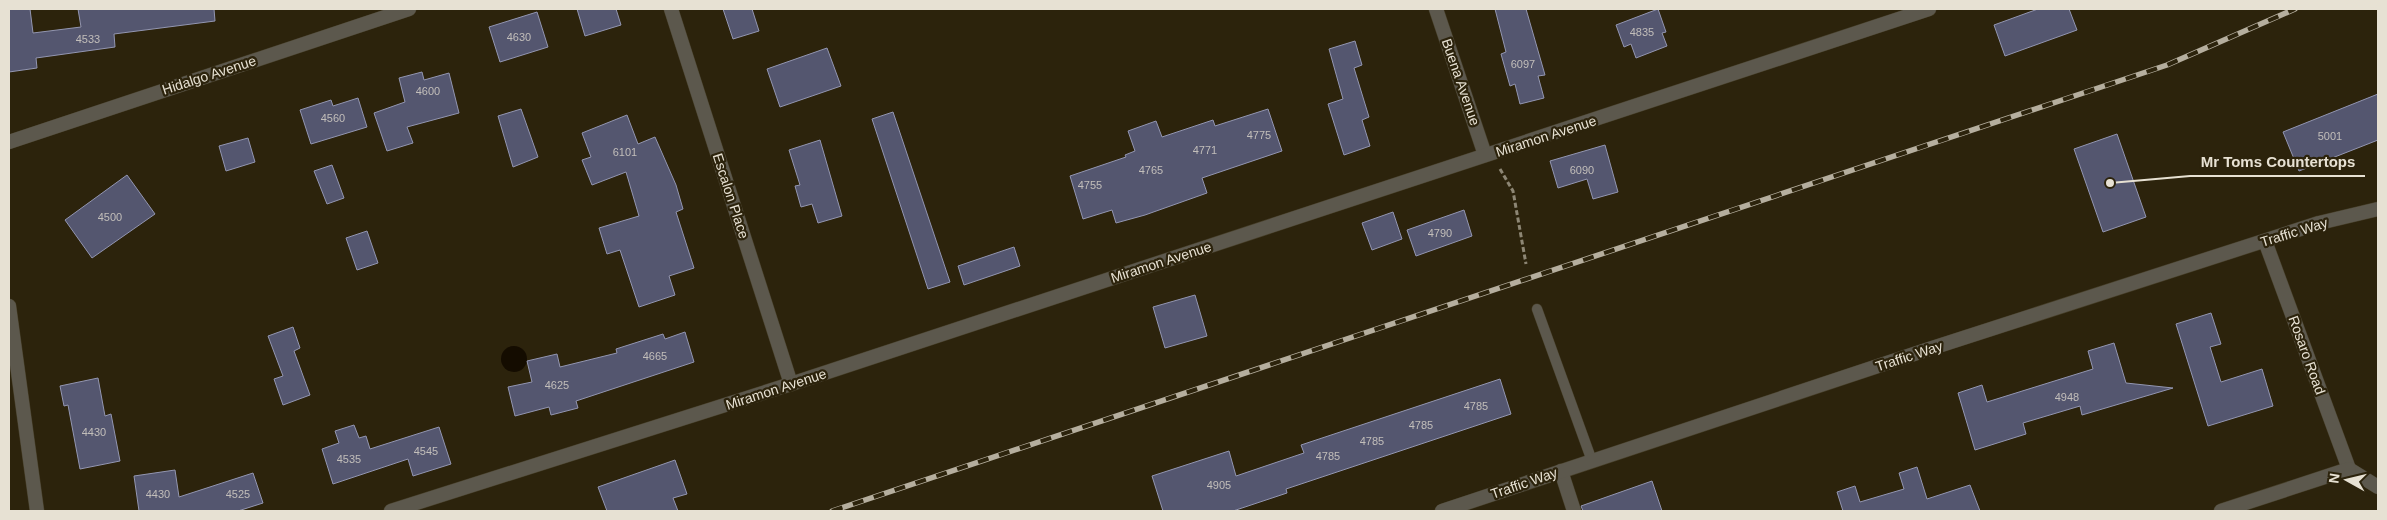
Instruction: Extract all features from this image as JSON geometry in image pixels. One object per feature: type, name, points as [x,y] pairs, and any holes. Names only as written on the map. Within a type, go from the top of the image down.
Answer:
[{"type":"street","name":"Hidalgo Avenue","points":[[9,142],[409,9]]},
{"type":"street","name":"Escalon Place","points":[[671,9],[792,384]]},
{"type":"street","name":"Buena Avenue","points":[[1436,9],[1490,154]]},
{"type":"street","name":"Miramon Avenue","points":[[391,511],[792,384],[1930,9]]},
{"type":"street","name":"Traffic Way","points":[[1442,511],[1926,350],[2320,223],[2378,209]]},
{"type":"street","name":"Rosaro Road","points":[[2265,241],[2349,469]]},
{"type":"street","points":[[9,306],[37,511]]},
{"type":"street","points":[[2221,511],[2349,469],[2378,487]]},
{"type":"street","points":[[1561,471],[1574,511]]},
{"type":"lane","points":[[1537,309],[1592,461]]},
{"type":"path","points":[[1490,154],[1513,191],[1526,264]]},
{"type":"shaded area","points":[[514,346],[523,350],[527,359],[523,368],[514,372],[505,368],[501,359],[505,350]]},
{"type":"building","points":[[9,9],[30,9],[33,33],[81,27],[78,9],[214,9],[215,21],[114,34],[115,47],[36,58],[37,68],[9,72]]},
{"type":"building","points":[[577,9],[616,9],[621,25],[585,36]]},
{"type":"building","points":[[723,9],[752,9],[759,31],[733,39]]},
{"type":"building","points":[[1495,9],[1526,9],[1545,75],[1538,76],[1544,98],[1520,104],[1515,84],[1510,86],[1501,54],[1506,52]]},
{"type":"building","points":[[1658,9],[1666,32],[1662,33],[1667,46],[1636,58],[1631,44],[1624,47],[1616,25]]},
{"type":"building","points":[[2038,9],[2069,9],[2077,30],[2005,56],[1994,25]]},
{"type":"building","points":[[537,12],[548,47],[500,62],[489,27]]},
{"type":"building","points":[[1355,41],[1362,65],[1354,68],[1369,117],[1362,120],[1370,146],[1344,155],[1328,104],[1343,99],[1329,49]]},
{"type":"building","points":[[827,48],[841,86],[780,107],[767,69]]},
{"type":"building","points":[[422,72],[424,80],[449,73],[459,113],[407,127],[413,143],[387,151],[374,113],[405,102],[399,78]]},
{"type":"building","points":[[2378,94],[2378,140],[2299,171],[2283,132]]},
{"type":"building","points":[[358,98],[367,127],[311,144],[300,110],[331,100],[333,106]]},
{"type":"building","points":[[521,109],[538,157],[513,167],[498,116]]},
{"type":"building","points":[[1268,109],[1282,151],[1202,178],[1207,193],[1145,215],[1116,223],[1112,210],[1083,219],[1070,176],[1126,157],[1125,155],[1135,151],[1128,131],[1156,121],[1162,137],[1213,120],[1215,126]]},
{"type":"building","points":[[893,112],[950,282],[928,289],[872,119]]},
{"type":"building","points":[[627,115],[638,144],[655,137],[676,185],[683,209],[676,212],[694,268],[669,276],[675,295],[639,307],[620,250],[607,254],[599,228],[639,216],[626,172],[592,185],[582,160],[591,157],[582,133]]},
{"type":"building","points":[[2117,134],[2146,217],[2103,232],[2074,149]]},
{"type":"building","points":[[248,138],[255,162],[226,171],[219,146]]},
{"type":"building","points":[[820,140],[842,216],[818,223],[812,204],[801,207],[795,186],[800,185],[789,150]]},
{"type":"building","points":[[1605,145],[1618,192],[1593,199],[1587,179],[1558,188],[1550,161]]},
{"type":"building","points":[[332,165],[344,198],[327,204],[314,171]]},
{"type":"building","points":[[127,175],[155,214],[92,258],[65,220]]},
{"type":"building","points":[[1464,210],[1472,236],[1416,256],[1407,230]]},
{"type":"building","points":[[1393,212],[1402,239],[1372,250],[1362,223]]},
{"type":"building","points":[[367,231],[378,263],[357,270],[346,238]]},
{"type":"building","points":[[1014,247],[1020,266],[964,285],[958,266]]},
{"type":"building","points":[[1195,295],[1207,336],[1165,348],[1153,307]]},
{"type":"building","points":[[2211,313],[2221,344],[2210,347],[2221,382],[2262,369],[2273,406],[2208,426],[2176,324]]},
{"type":"building","points":[[293,327],[300,348],[294,351],[310,395],[283,405],[274,379],[283,376],[268,336]]},
{"type":"building","points":[[685,332],[694,362],[576,401],[578,408],[551,415],[549,407],[515,416],[508,387],[532,382],[527,361],[557,354],[560,367],[617,353],[616,349],[663,334],[665,339]]},
{"type":"building","points":[[2114,343],[2126,383],[2173,388],[2082,415],[2080,406],[2023,423],[2026,434],[1975,450],[1958,393],[1982,385],[1987,402],[2093,369],[2088,351]]},
{"type":"building","points":[[98,378],[105,416],[111,414],[120,461],[80,469],[68,405],[64,406],[60,386]]},
{"type":"building","points":[[1500,379],[1511,414],[1286,489],[1287,493],[1233,511],[1163,511],[1152,476],[1229,451],[1236,476],[1304,453],[1301,445]]},
{"type":"building","points":[[354,425],[359,438],[366,436],[370,449],[439,427],[451,464],[413,476],[408,459],[333,484],[322,449],[339,443],[335,431]]},
{"type":"building","points":[[675,460],[687,494],[673,498],[678,511],[607,511],[598,487]]},
{"type":"building","points":[[1917,467],[1927,499],[1970,485],[1980,511],[1843,511],[1837,492],[1855,486],[1860,502],[1904,489],[1899,473]]},
{"type":"building","points":[[175,470],[179,497],[253,473],[263,503],[238,511],[139,511],[134,476]]},
{"type":"building","points":[[1652,481],[1662,511],[1583,511],[1581,506]]},
{"type":"railway","points":[[832,511],[2167,65],[2295,9]]},
{"type":"place","name":"Mr Toms Countertops","points":[[2110,183]]}]
